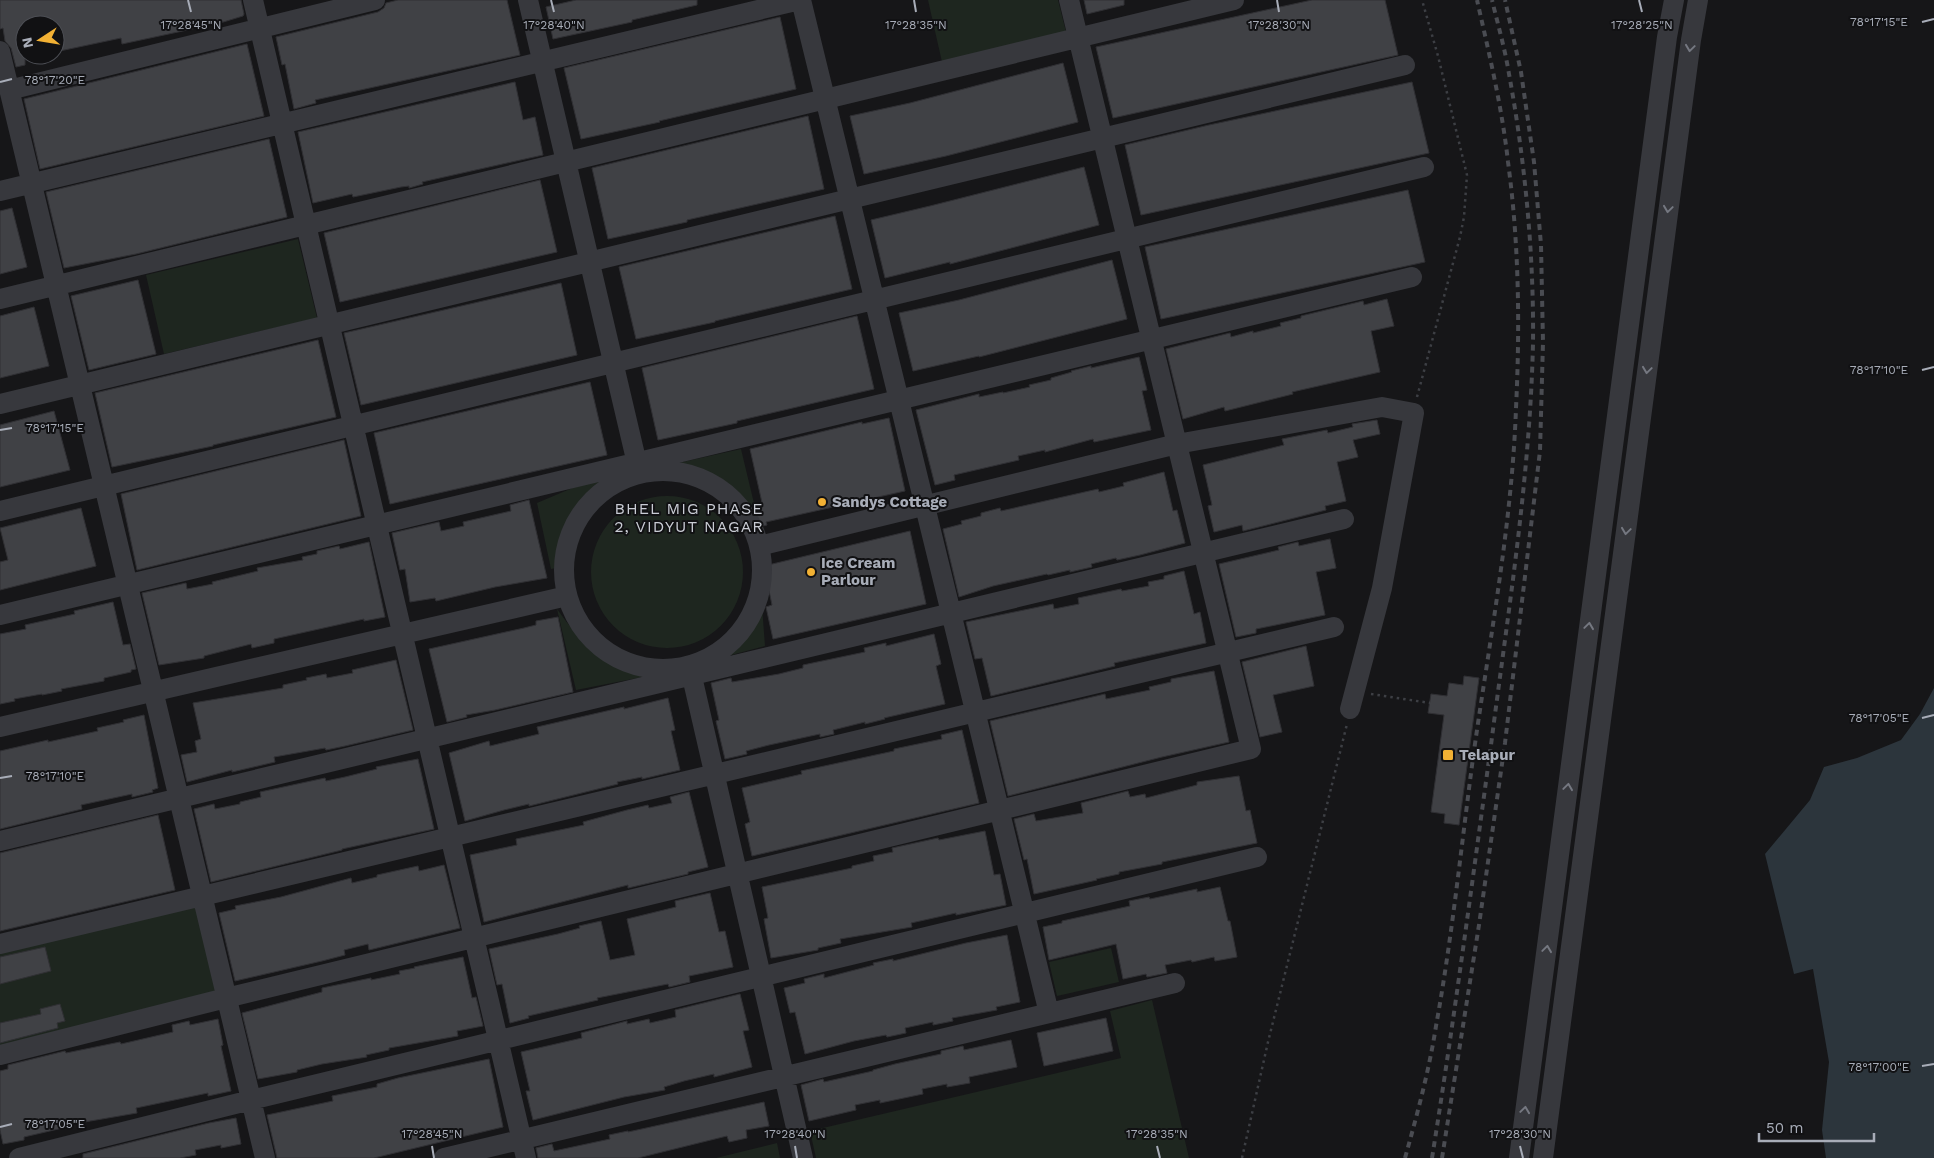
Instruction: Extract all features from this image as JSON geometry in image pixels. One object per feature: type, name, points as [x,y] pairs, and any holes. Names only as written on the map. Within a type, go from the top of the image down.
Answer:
[{"type":"street","points":[[253,0],[523,1149]]},
{"type":"street","points":[[7,97],[260,28],[375,0]]},
{"type":"street","points":[[528,0],[638,467]]},
{"type":"street","points":[[0,191],[800,0],[1049,1013]]},
{"type":"street","points":[[0,1055],[226,998],[1251,749],[1069,0]]},
{"type":"street","points":[[0,299],[1234,0]]},
{"type":"street","points":[[1519,1158],[1664,56],[1674,0]]},
{"type":"street","points":[[1543,1158],[1691,40],[1698,0]]},
{"type":"street","points":[[0,51],[7,97],[32,184],[265,1158]]},
{"type":"street","points":[[0,404],[1405,65]]},
{"type":"street","points":[[0,511],[1424,167]]},
{"type":"street","points":[[0,615],[376,525],[638,467],[899,400],[1412,277]]},
{"type":"street","points":[[760,546],[1177,444],[1382,407],[1414,413],[1382,588],[1353,700]]},
{"type":"street","points":[[638,467],[670,470],[700,477],[727,493],[747,517],[760,546],[762,577],[755,607],[740,633],[717,654],[691,671],[658,670],[628,663],[601,648],[580,625],[567,596],[563,565],[570,533],[586,506],[610,485],[638,467]]},
{"type":"street","points":[[0,841],[427,739],[691,671],[951,613],[1344,519]]},
{"type":"street","points":[[0,727],[567,596]]},
{"type":"street","points":[[0,944],[1334,627]]},
{"type":"street","points":[[691,671],[803,1158]]},
{"type":"street","points":[[19,1158],[251,1100],[1257,857]]},
{"type":"street","points":[[444,1158],[523,1149],[784,1076],[1175,983]]},
{"type":"path","points":[[1414,413],[1422,376],[1460,237],[1467,175],[1438,56],[1422,0]]},
{"type":"path","points":[[1242,1158],[1262,1068],[1353,700],[1430,703]]},
{"type":"shaded area","points":[[928,0],[1058,0],[1066,32],[942,62]]},
{"type":"shaded area","points":[[298,239],[317,318],[164,354],[146,275]]},
{"type":"shaded area","points":[[741,449],[758,520],[741,496],[729,484],[704,471],[678,463]]},
{"type":"shaded area","points":[[603,475],[605,481],[586,500],[573,518],[564,539],[556,568],[551,569],[537,503]]},
{"type":"shaded area","points":[[667,496],[696,502],[721,518],[737,543],[743,572],[737,601],[721,626],[696,642],[667,648],[638,642],[613,626],[597,601],[591,572],[597,543],[613,518],[638,502]]},
{"type":"shaded area","points":[[762,606],[765,646],[724,657],[748,635]]},
{"type":"shaded area","points":[[557,609],[584,643],[594,651],[615,665],[643,677],[576,690]]},
{"type":"shaded area","points":[[1934,688],[1934,1158],[1826,1158],[1822,1130],[1829,1062],[1813,969],[1794,974],[1765,854],[1810,800],[1824,767],[1857,758],[1901,740],[1920,714]]},
{"type":"shaded area","points":[[197,903],[217,994],[0,1046],[0,950]]},
{"type":"shaded area","points":[[1111,948],[1119,982],[1057,996],[1049,962]]},
{"type":"shaded area","points":[[1152,1000],[1189,1158],[816,1158],[810,1131],[1121,1058],[1110,1011]]},
{"type":"shaded area","points":[[777,1143],[780,1158],[716,1158]]},
{"type":"building","points":[[0,0],[241,0],[244,14],[243,16],[220,23],[122,44],[121,38],[65,50],[65,15],[15,15],[15,63],[11,48],[5,41],[3,28],[0,29]]},
{"type":"building","points":[[398,0],[507,0],[520,55],[315,100],[316,103],[294,109],[285,64],[282,65],[276,37],[378,12],[384,8],[386,3]]},
{"type":"building","points":[[576,0],[697,0],[697,5],[632,20],[632,22],[553,39],[546,7]]},
{"type":"building","points":[[1084,0],[1124,0],[1124,5],[1087,14]]},
{"type":"building","points":[[1312,0],[1385,0],[1398,55],[1113,118],[1096,47]]},
{"type":"building","points":[[780,17],[796,89],[581,139],[564,68]]},
{"type":"building","points":[[247,44],[264,116],[40,169],[24,99]]},
{"type":"building","points":[[1063,63],[1078,122],[946,156],[864,174],[850,116],[910,103]]},
{"type":"building","points":[[515,82],[523,120],[535,117],[543,155],[422,182],[423,184],[409,188],[409,186],[401,187],[353,197],[352,194],[313,203],[298,132]]},
{"type":"building","points":[[1412,82],[1429,153],[1141,215],[1125,145],[1209,125]]},
{"type":"building","points":[[808,116],[824,189],[608,239],[592,168]]},
{"type":"building","points":[[269,139],[287,217],[136,254],[64,268],[46,192]]},
{"type":"building","points":[[1084,167],[1099,225],[950,264],[950,262],[885,278],[871,220]]},
{"type":"building","points":[[540,180],[557,252],[340,302],[324,233]]},
{"type":"building","points":[[1408,190],[1425,262],[1161,319],[1145,247]]},
{"type":"building","points":[[12,208],[27,267],[0,274],[0,211]]},
{"type":"building","points":[[835,216],[852,289],[636,339],[619,267]]},
{"type":"building","points":[[1112,260],[1127,319],[979,357],[913,371],[899,313],[959,300]]},
{"type":"building","points":[[138,280],[156,354],[89,370],[71,296]]},
{"type":"building","points":[[561,283],[577,355],[361,405],[344,333]]},
{"type":"building","points":[[1387,299],[1394,326],[1371,331],[1380,372],[1292,392],[1293,394],[1225,411],[1224,407],[1183,419],[1166,349],[1230,333],[1231,337],[1253,331],[1253,333],[1281,326],[1280,323],[1301,318],[1301,316],[1363,301],[1364,305]]},
{"type":"building","points":[[34,307],[49,366],[0,378],[0,316]]},
{"type":"building","points":[[857,316],[874,389],[737,421],[737,423],[658,440],[642,368]]},
{"type":"building","points":[[318,340],[336,417],[213,446],[112,467],[95,393]]},
{"type":"building","points":[[1139,357],[1147,390],[1142,391],[1151,430],[1094,442],[1093,439],[1045,452],[1045,450],[1018,456],[1019,460],[954,475],[955,480],[935,485],[916,410],[979,394],[979,397],[1030,387],[1029,385],[1051,380],[1051,378],[1071,371]]},
{"type":"building","points":[[590,382],[607,455],[390,504],[374,433]]},
{"type":"building","points":[[54,411],[70,470],[0,487],[0,425]]},
{"type":"building","points":[[889,418],[905,491],[766,522],[767,525],[754,528],[750,510],[763,507],[750,449],[862,422],[862,424]]},
{"type":"building","points":[[1377,420],[1380,434],[1353,440],[1358,457],[1337,462],[1346,501],[1325,506],[1326,510],[1243,531],[1242,525],[1214,532],[1208,506],[1212,505],[1203,465],[1284,445],[1282,439],[1327,430],[1328,433],[1353,427],[1352,424]]},
{"type":"building","points":[[344,440],[361,516],[137,570],[121,494]]},
{"type":"building","points":[[1164,472],[1173,511],[1177,510],[1185,543],[1140,555],[1091,564],[1092,567],[1070,572],[1070,570],[1047,574],[993,586],[959,597],[943,529],[962,524],[961,521],[981,516],[981,513],[1000,508],[1001,511],[1098,489],[1099,492],[1124,486],[1123,483]]},
{"type":"building","points":[[529,500],[547,578],[495,587],[436,601],[435,598],[410,602],[405,569],[400,570],[392,533],[439,522],[441,531],[464,526],[463,522],[511,511],[510,505]]},
{"type":"building","points":[[81,508],[96,566],[0,590],[0,562],[8,560],[0,528]]},
{"type":"building","points":[[910,531],[926,604],[773,639],[766,607],[772,605],[764,566]]},
{"type":"building","points":[[1330,539],[1336,568],[1316,572],[1325,615],[1256,629],[1256,633],[1236,637],[1219,564],[1279,550],[1278,547],[1298,542],[1299,546]]},
{"type":"building","points":[[369,542],[385,617],[364,621],[364,619],[274,639],[274,643],[252,648],[251,644],[204,656],[204,658],[159,665],[142,593],[186,583],[187,589],[213,584],[212,582],[258,571],[257,568],[303,560],[302,557],[317,554],[317,551],[339,546],[340,549]]},
{"type":"building","points":[[1184,571],[1194,614],[1200,612],[1206,643],[1114,663],[1115,666],[991,696],[982,658],[975,659],[966,622],[1053,604],[1054,609],[1079,604],[1078,598],[1121,589],[1122,591],[1149,586],[1148,582],[1164,579],[1164,576]]},
{"type":"building","points":[[113,602],[123,645],[130,644],[136,669],[131,670],[131,672],[104,678],[104,681],[61,689],[62,691],[42,695],[14,699],[15,701],[0,704],[0,634],[26,629],[25,625],[75,614],[74,611]]},
{"type":"building","points":[[558,617],[573,692],[466,715],[467,717],[447,722],[429,649],[524,628],[536,625],[536,621]]},
{"type":"building","points":[[934,634],[941,664],[936,666],[945,704],[833,730],[834,734],[820,737],[820,734],[769,745],[746,751],[747,754],[725,759],[716,721],[719,720],[711,683],[731,678],[732,682],[779,674],[803,668],[803,665],[865,652],[864,648],[886,643],[886,646]]},
{"type":"building","points":[[1306,646],[1314,686],[1273,695],[1282,732],[1260,737],[1242,662]]},
{"type":"building","points":[[396,660],[413,730],[326,750],[325,748],[274,757],[275,762],[232,772],[232,770],[187,782],[181,755],[197,752],[195,741],[201,739],[193,703],[283,688],[283,685],[307,680],[306,678],[326,674],[327,678],[353,673],[352,670]]},
{"type":"building","points":[[1214,671],[1229,742],[1008,796],[990,721],[1105,694],[1106,699],[1150,690],[1149,687],[1171,682],[1171,679]]},
{"type":"building","points":[[1464,676],[1479,678],[1459,825],[1444,823],[1445,814],[1431,812],[1444,715],[1428,713],[1431,694],[1447,696],[1449,683],[1463,685]]},
{"type":"building","points":[[668,698],[675,730],[671,731],[680,770],[642,779],[642,777],[617,782],[618,784],[529,806],[529,804],[504,810],[465,821],[449,753],[489,741],[490,746],[539,734],[537,727]]},
{"type":"building","points":[[144,715],[158,788],[152,790],[153,792],[132,797],[132,794],[81,805],[82,809],[0,829],[0,751],[98,731],[97,728]]},
{"type":"building","points":[[962,730],[979,803],[752,856],[745,824],[750,822],[742,788],[802,774],[801,771],[942,739],[941,735]]},
{"type":"building","points":[[418,759],[434,829],[342,849],[211,882],[194,809],[214,804],[215,809],[240,804],[240,802],[261,797],[260,792],[325,778],[326,781],[377,769],[376,767]]},
{"type":"building","points":[[1239,776],[1246,811],[1250,810],[1257,843],[1162,862],[1162,864],[1119,872],[1119,874],[1097,880],[1034,894],[1027,859],[1024,860],[1014,819],[1034,814],[1036,821],[1083,813],[1081,803],[1128,791],[1130,797],[1145,794],[1146,798],[1197,785],[1197,782]]},
{"type":"building","points":[[689,792],[708,867],[688,872],[688,874],[628,888],[628,885],[484,922],[470,855],[517,845],[516,839],[584,825],[583,822],[627,810],[648,805],[649,808],[672,803],[670,797]]},
{"type":"building","points":[[158,815],[175,890],[0,931],[0,853]]},
{"type":"building","points":[[985,831],[994,875],[1000,874],[1006,905],[911,923],[912,927],[840,939],[841,943],[818,948],[818,950],[771,958],[764,919],[768,918],[762,887],[852,868],[852,866],[874,861],[873,856],[893,852],[892,848],[938,838],[939,840]]},
{"type":"building","points":[[444,865],[460,928],[369,950],[368,944],[344,950],[345,955],[235,981],[219,913],[236,909],[235,906],[281,897],[351,878],[352,883],[377,877],[377,875],[418,866],[419,871]]},
{"type":"building","points":[[1220,887],[1228,921],[1230,921],[1237,957],[1215,961],[1214,957],[1165,965],[1167,973],[1147,977],[1146,974],[1123,979],[1116,944],[1049,960],[1043,927],[1130,906],[1129,901],[1149,897],[1150,899],[1197,889],[1197,892]]},
{"type":"building","points":[[710,893],[719,932],[725,931],[733,967],[689,976],[690,982],[669,987],[668,984],[597,998],[598,1000],[528,1016],[529,1018],[510,1023],[502,984],[497,985],[489,949],[558,934],[580,928],[579,926],[601,921],[610,960],[635,955],[627,919],[676,907],[675,901]]},
{"type":"building","points":[[1007,935],[1020,1002],[996,1007],[997,1010],[952,1018],[953,1021],[933,1025],[933,1022],[905,1028],[906,1033],[854,1041],[805,1054],[795,1012],[790,1013],[784,988],[805,983],[804,979],[824,974],[824,978],[874,965],[873,963],[893,959],[893,961]]},
{"type":"building","points":[[45,947],[51,971],[0,984],[0,957]]},
{"type":"building","points":[[463,957],[472,998],[476,997],[483,1026],[457,1031],[458,1036],[389,1048],[389,1050],[366,1055],[367,1057],[322,1064],[297,1070],[297,1072],[258,1079],[242,1013],[322,992],[322,988],[400,974],[399,971]]},
{"type":"building","points":[[740,994],[749,1030],[743,1031],[752,1067],[714,1077],[714,1074],[684,1081],[664,1087],[665,1090],[624,1097],[533,1120],[526,1091],[530,1091],[521,1052],[582,1038],[581,1033],[627,1021],[627,1024],[649,1019],[650,1023],[676,1017],[675,1010]]},
{"type":"building","points":[[60,1004],[65,1021],[57,1023],[58,1028],[0,1043],[0,1023],[41,1014],[40,1009]]},
{"type":"building","points":[[1106,1018],[1113,1051],[1044,1066],[1037,1033]]},
{"type":"building","points":[[218,1019],[223,1045],[221,1046],[231,1091],[208,1096],[208,1093],[136,1108],[137,1113],[67,1125],[67,1127],[24,1137],[24,1140],[3,1144],[0,1130],[0,1071],[8,1069],[8,1065],[65,1051],[66,1053],[120,1042],[121,1044],[173,1032],[172,1025],[189,1021],[190,1025]]},
{"type":"building","points":[[1011,1040],[1017,1067],[969,1077],[970,1083],[947,1087],[947,1084],[922,1089],[923,1094],[880,1103],[880,1100],[855,1105],[856,1110],[809,1121],[801,1085],[823,1079],[824,1082],[873,1071],[941,1054],[941,1051],[963,1046],[964,1050]]},
{"type":"building","points":[[489,1059],[503,1127],[374,1158],[277,1158],[267,1115],[333,1101],[332,1096],[377,1087],[377,1084],[398,1078]]},
{"type":"building","points":[[764,1102],[769,1126],[746,1130],[747,1138],[729,1142],[727,1136],[638,1158],[538,1158],[536,1148],[552,1144],[554,1151],[610,1139],[609,1135]]},
{"type":"building","points":[[236,1118],[241,1144],[221,1148],[221,1145],[195,1150],[196,1155],[180,1158],[83,1158],[83,1154]]},
{"type":"railway","points":[[1405,1158],[1430,1060],[1442,993],[1473,758],[1505,539],[1514,452],[1518,315],[1512,192],[1495,80],[1477,0]]},
{"type":"railway","points":[[1432,1158],[1463,952],[1511,595],[1528,444],[1531,394],[1533,343],[1532,276],[1524,174],[1506,55],[1492,0]]},
{"type":"railway","points":[[1442,1158],[1479,925],[1505,743],[1540,451],[1543,342],[1541,245],[1534,162],[1521,72],[1505,0]]},
{"type":"place","name":"Sandys Cottage","points":[[822,502]]},
{"type":"place","name":"Ice Cream Parlour","points":[[811,572]]},
{"type":"place","name":"Telapur","points":[[1448,755]]},
{"type":"district","name":"BHEL MIG PHASE 2, VIDYUT NAGAR","points":[[689,517]]}]
